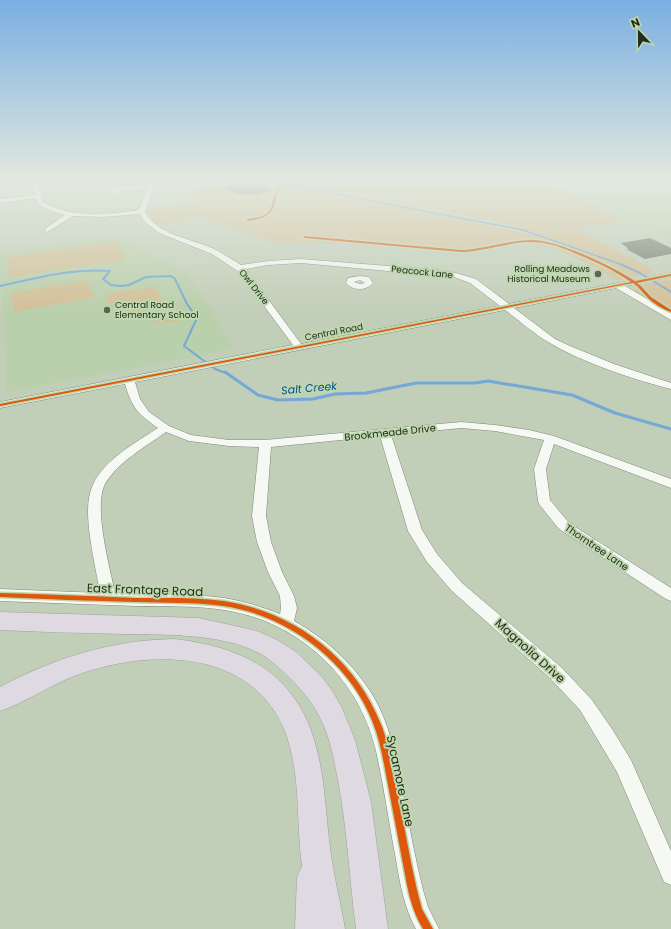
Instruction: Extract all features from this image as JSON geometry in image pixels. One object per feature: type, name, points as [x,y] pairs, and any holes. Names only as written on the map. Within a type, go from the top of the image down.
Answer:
[{"type":"highway","points":[[0,621],[199,627],[249,638],[269,647],[286,658],[312,684],[322,697],[332,714],[342,740],[357,802],[372,929]]},
{"type":"highway","points":[[0,700],[54,673],[87,661],[141,650],[197,651],[231,660],[257,676],[271,688],[284,705],[300,737],[306,761],[314,844],[330,929]]},
{"type":"highway","points":[[311,929],[314,844]]},
{"type":"street","points":[[47,230],[54,225]]},
{"type":"street","name":"Owl Drive","points":[[154,225],[159,230],[210,250],[240,268],[246,274],[299,347]]},
{"type":"street","name":"Peacock Lane","points":[[240,268],[268,263],[291,262],[437,272],[463,277],[473,281],[552,341],[579,355],[671,386]]},
{"type":"street","points":[[360,278],[366,267]]},
{"type":"street","name":"Central Road","points":[[0,405],[671,275]]},
{"type":"street","points":[[617,285],[671,317]]},
{"type":"street","name":"Brookmeade Drive","points":[[129,380],[135,399],[145,414],[165,428],[189,438],[229,443],[265,444],[461,425],[495,428],[550,438],[671,484]]},
{"type":"street","points":[[109,599],[94,512],[94,497],[98,486],[117,463],[165,428]]},
{"type":"street","name":"Magnolia Drive","points":[[385,433],[415,531],[432,558],[457,587],[556,673],[586,705],[624,766],[671,875]]},
{"type":"street","name":"Thorntree Lane","points":[[550,438],[540,469],[544,501],[564,526],[671,595]]},
{"type":"street","points":[[265,444],[259,516],[264,542],[275,572],[287,596],[289,608],[286,623]]},
{"type":"street","name":"East Frontage Road","points":[[0,595],[226,604],[264,614],[286,623]]},
{"type":"street","name":"Sycamore Lane","points":[[286,623],[311,638],[339,663],[357,684],[369,704],[384,748],[414,896],[423,922],[428,929]]},
{"type":"shaded area","points":[[224,225],[491,225],[532,235],[576,229],[655,271],[647,275],[617,280],[579,259],[555,249],[532,243],[460,253],[337,243],[274,242]]},
{"type":"shaded area","points":[[507,225],[594,225],[539,233]]},
{"type":"shaded area","points":[[643,225],[671,225],[671,238]]},
{"type":"shaded area","name":"Central Road Elementary School","points":[[115,238],[187,271],[234,349],[7,392],[0,253]]},
{"type":"shaded area","points":[[118,241],[125,260],[9,277],[7,257]]},
{"type":"shaded area","points":[[87,280],[95,297],[15,312],[10,293]]},
{"type":"shaded area","points":[[671,280],[671,312],[633,290],[645,284]]},
{"type":"shaded area","points":[[153,287],[156,288],[165,305],[150,309],[128,311],[121,310],[108,303],[107,294]]},
{"type":"shaded area","points":[[174,311],[180,321],[168,323],[160,322],[152,320],[149,317],[152,315]]},
{"type":"building","points":[[650,238],[671,248],[671,254],[645,259],[626,249],[629,249],[621,243]]},
{"type":"waterway","points":[[499,225],[523,230],[623,265]]},
{"type":"waterway","points":[[620,264],[640,273],[671,292]]},
{"type":"waterway","name":"Salt Creek","points":[[0,286],[55,274],[96,270],[110,271],[103,279],[111,285],[121,286],[129,285],[146,277],[171,276],[175,279],[187,304],[197,318],[184,346],[215,369],[226,373]]},
{"type":"waterway","name":"Salt Creek","points":[[225,372],[258,395],[278,400],[313,399],[335,394],[366,393],[416,383],[475,383],[488,381],[572,395],[615,413],[671,429]]},
{"type":"cycle path","points":[[305,237],[461,251],[470,251],[525,241],[544,242],[557,245],[588,257],[618,272],[638,285],[652,300],[671,311]]},
{"type":"cycle path","points":[[0,405],[671,275]]},
{"type":"cycle path","points":[[0,595],[192,601],[225,604],[253,610],[280,621],[306,635],[328,653],[348,674],[364,697],[377,723],[385,751],[412,890],[418,911],[428,929]]},
{"type":"place","name":"Rolling Meadows Historical Museum","points":[[598,274]]},
{"type":"place","name":"Central Road Elementary School","points":[[107,310]]}]
